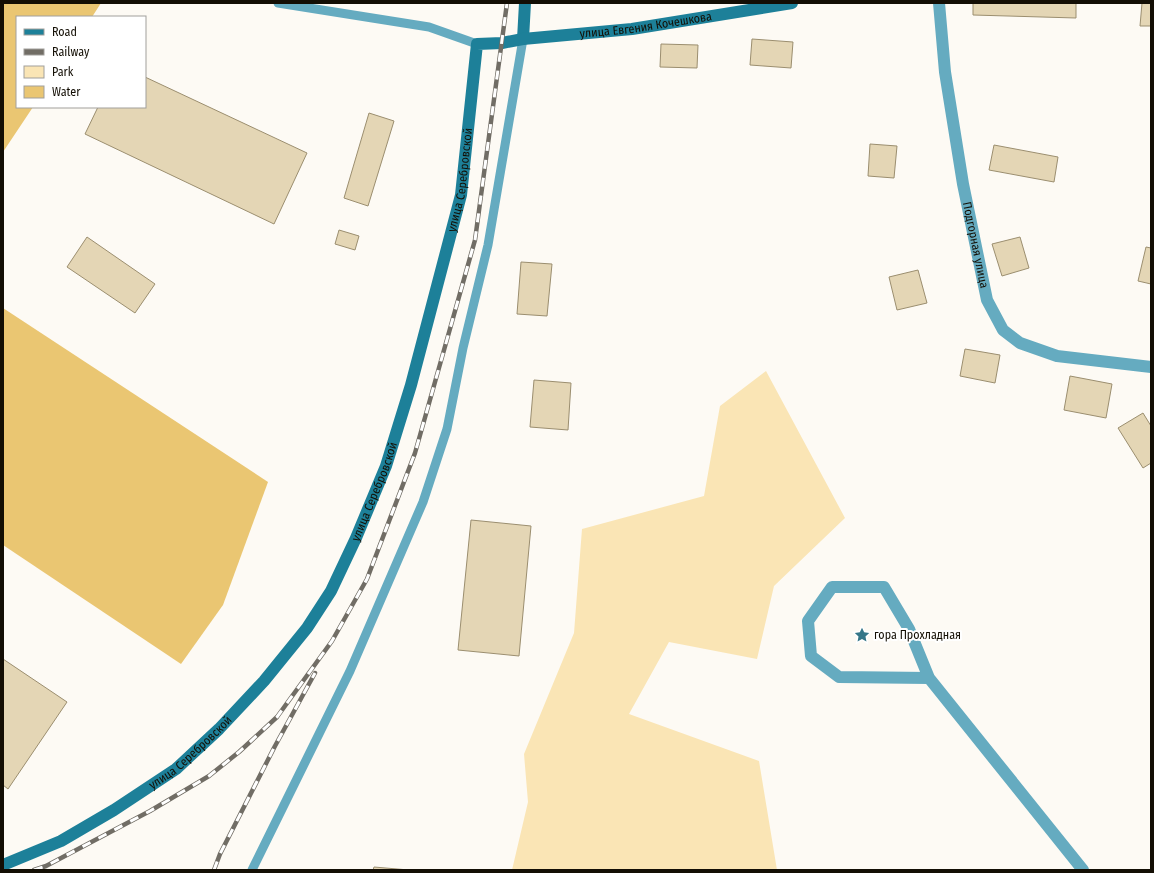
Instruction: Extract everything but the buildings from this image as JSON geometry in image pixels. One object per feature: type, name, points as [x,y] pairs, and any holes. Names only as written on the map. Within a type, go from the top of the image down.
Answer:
[{"type":"street","points":[[477,44],[502,43],[523,39],[525,3]]},
{"type":"street","name":"улица Евгения Кочешкова","points":[[523,39],[632,29],[792,3]]},
{"type":"street","name":"Подгорная улица","points":[[939,3],[945,72],[963,184],[987,300],[1003,330],[1020,343],[1057,356],[1151,367]]},
{"type":"street","name":"улица Серебровской","points":[[3,865],[61,841],[114,810],[176,769],[219,730],[264,681],[307,628],[331,591],[356,538],[386,466],[411,385],[461,195],[477,44]]},
{"type":"street","points":[[929,678],[840,677],[811,656],[808,621],[832,587],[884,588],[909,629],[929,678],[1083,870]]},
{"type":"lane","points":[[278,3],[429,27],[477,44]]},
{"type":"lane","points":[[252,870],[350,671],[423,502],[447,429],[463,348],[488,245],[523,39]]},
{"type":"green space","points":[[766,371],[845,518],[774,586],[757,659],[669,642],[629,714],[759,761],[777,870],[512,870],[528,802],[524,754],[574,633],[582,529],[704,496],[720,406]]},
{"type":"water","points":[[3,3],[101,3],[93,16],[16,16],[16,108],[32,108],[3,152]]},
{"type":"water","points":[[3,308],[268,482],[223,605],[181,664],[3,545]]},
{"type":"railway","points":[[34,870],[46,866],[150,811],[209,776],[239,752],[277,717],[332,641],[367,579],[415,453],[475,240],[507,3]]},
{"type":"railway","points":[[214,870],[220,854],[275,746],[315,673]]},
{"type":"place","name":"гора Прохладная","points":[[862,635]]}]
